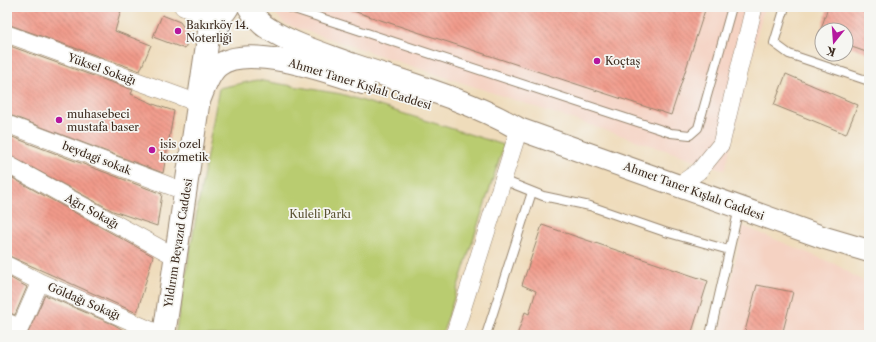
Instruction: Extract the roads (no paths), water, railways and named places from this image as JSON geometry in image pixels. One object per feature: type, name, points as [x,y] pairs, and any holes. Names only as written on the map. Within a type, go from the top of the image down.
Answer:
[{"type":"main road","name":"Ahmet Taner Kışlalı Caddesi","points":[[249,7],[256,18],[268,29],[289,40],[325,55],[478,108],[519,129],[825,238],[869,251]]},
{"type":"main road","name":"Yıldırım Beyazıd Caddesi","points":[[163,335],[186,192],[198,103],[218,11]]},
{"type":"main road","name":"Ahmet Taner Kışlalı Caddesi","points":[[198,103],[209,78],[218,66],[232,59],[247,57],[267,58],[288,61],[340,76],[489,125],[519,129]]},
{"type":"main road","points":[[825,238],[869,266]]},
{"type":"street","points":[[183,7],[218,11]]},
{"type":"street","points":[[679,185],[700,171],[721,144],[754,7]]},
{"type":"street","name":"Yüksel Sokağı","points":[[7,34],[198,103]]},
{"type":"street","name":"beydagi sokak","points":[[7,124],[186,192]]},
{"type":"street","points":[[454,335],[519,129]]},
{"type":"street","name":"Ağrı Sokağı","points":[[7,164],[176,257]]},
{"type":"street","name":"Göldağı Sokağı","points":[[7,265],[40,282],[163,335]]},
{"type":"street","points":[[7,322],[20,328],[40,282]]},
{"type":"lane","points":[[288,7],[671,133],[690,135],[698,128],[732,7]]},
{"type":"lane","points":[[785,7],[774,43],[789,54],[869,82]]},
{"type":"lane","points":[[503,180],[532,192],[590,206],[665,232],[730,250]]},
{"type":"lane","points":[[486,335],[532,192]]},
{"type":"lane","points":[[710,335],[739,207]]},
{"type":"place","name":"Bakırköy 14. Noterliği","points":[[178,31]]},
{"type":"place","name":"Koçtaş","points":[[597,61]]},
{"type":"place","name":"muhasebeci mustafa baser","points":[[59,120]]},
{"type":"place","name":"isis ozel kozmetik","points":[[152,150]]},
{"type":"park label","name":"Kuleli Parkı","points":[[320,214]]}]
